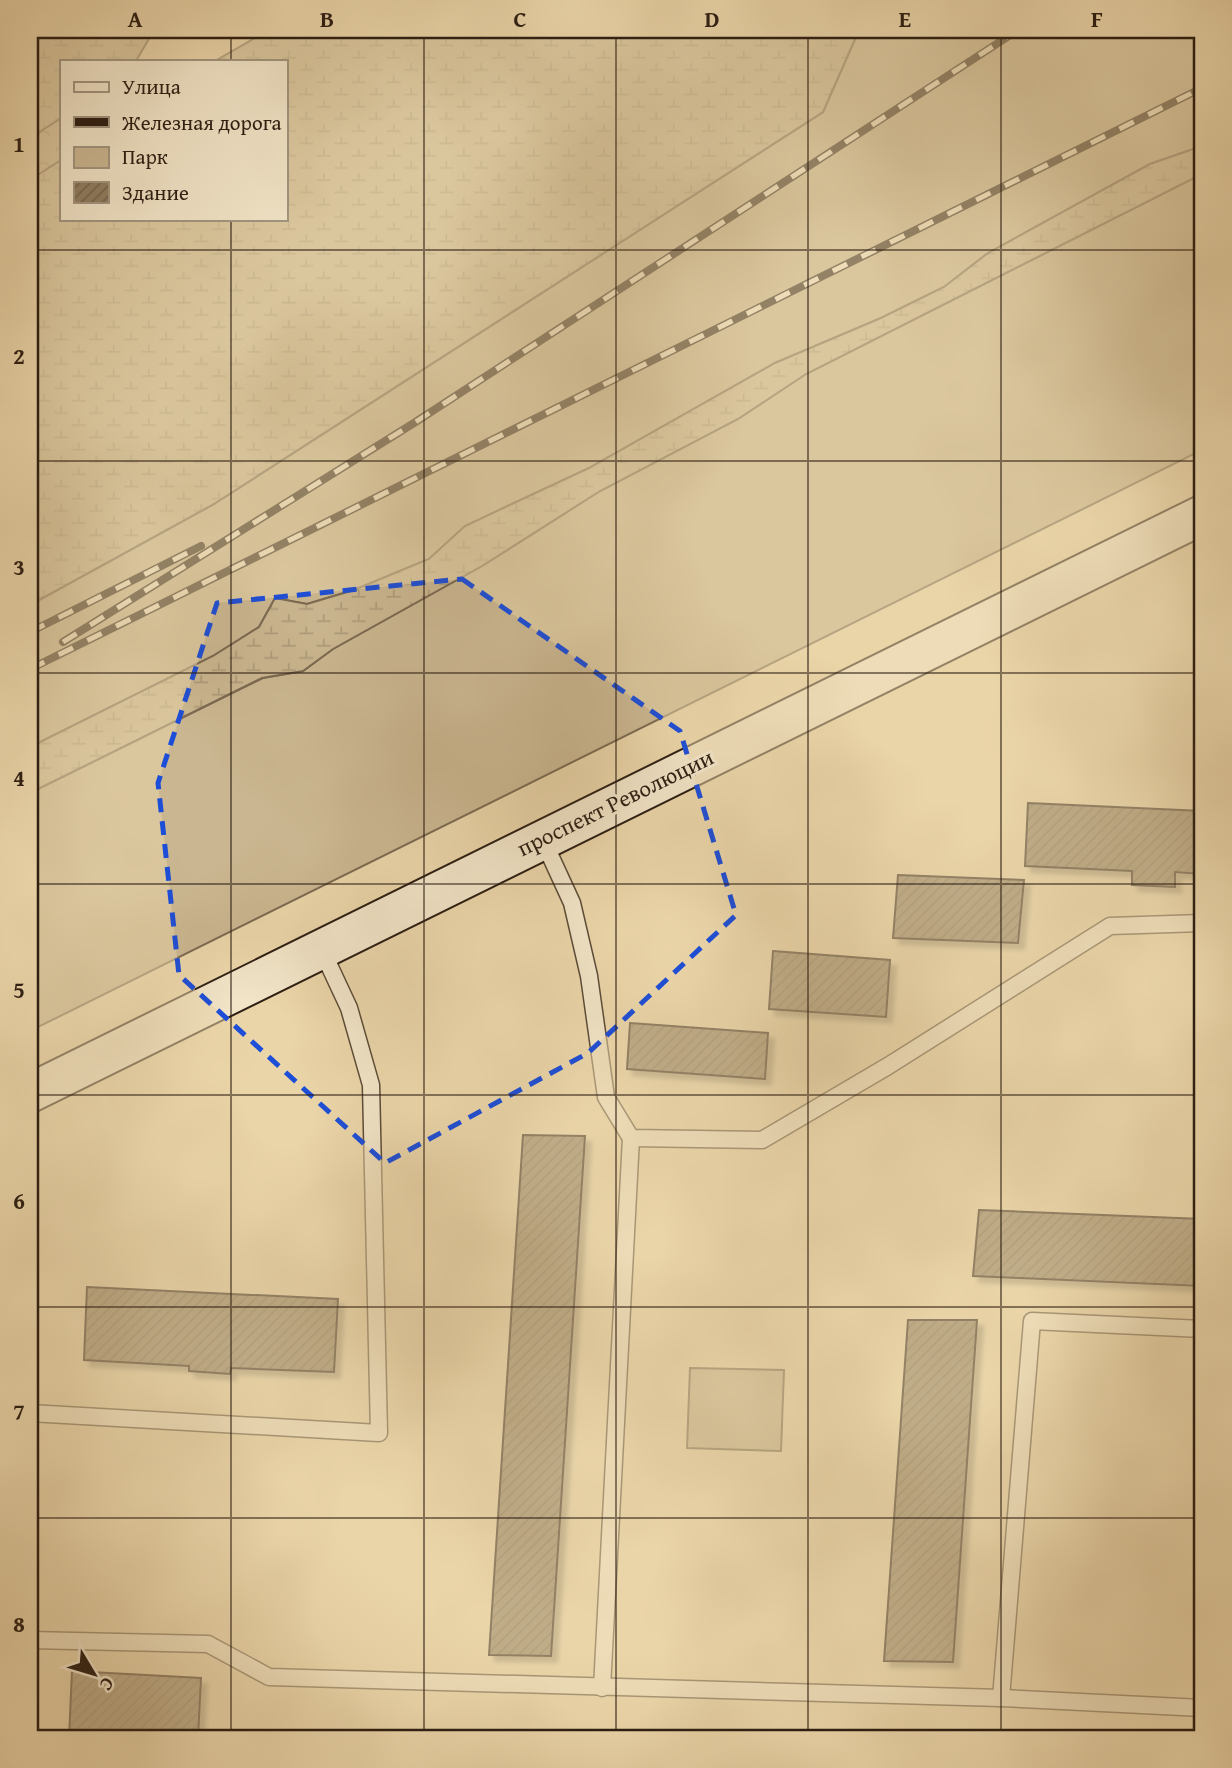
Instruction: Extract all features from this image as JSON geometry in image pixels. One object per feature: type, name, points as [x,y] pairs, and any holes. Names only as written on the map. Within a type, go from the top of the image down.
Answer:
[{"type":"main road","name":"проспект Революции","points":[[30,1093],[320,947],[1202,515]]},
{"type":"lane","points":[[542,838],[572,903],[589,976],[606,1097],[631,1138],[602,1688]]},
{"type":"lane","points":[[631,1138],[762,1140],[888,1066],[1110,926],[1202,923]]},
{"type":"lane","points":[[30,1413],[379,1433],[371,1085],[349,1008],[320,947]]},
{"type":"lane","points":[[1001,1699],[1031,1321],[1202,1329]]},
{"type":"lane","points":[[30,1640],[208,1644],[269,1676],[1001,1699],[1202,1709]]},
{"type":"highlighted area","points":[[462,579],[680,731],[736,915],[588,1053],[385,1163],[179,975],[158,783],[217,603]]},
{"type":"green space","points":[[30,30],[154,30],[137,60],[60,60],[60,119],[30,138]]},
{"type":"green space","points":[[269,30],[859,30],[823,112],[214,504],[30,605],[30,180],[60,161],[60,220],[287,220],[287,60],[217,60]]},
{"type":"green space","points":[[859,30],[1202,30],[1202,146],[1150,164],[988,253],[944,287],[881,318],[775,363],[589,468],[465,526],[429,559],[354,590],[307,604],[275,598],[259,627],[213,656],[30,747],[30,605],[214,504],[823,112]]},
{"type":"green space","points":[[60,119],[60,217],[30,225],[30,138]]},
{"type":"green space","points":[[1202,146],[1202,174],[806,374],[738,419],[600,491],[482,566],[333,649],[303,671],[262,678],[30,793],[30,747],[213,656],[259,627],[275,598],[307,604],[354,590],[429,559],[465,526],[589,468],[775,363],[881,318],[944,287],[988,253],[1150,164]]},
{"type":"green space","points":[[1202,174],[1202,450],[30,1031],[30,793],[263,678],[303,671],[333,649],[482,566],[600,491],[738,419],[806,374]]},
{"type":"green space","points":[[690,1368],[784,1370],[781,1451],[687,1448]]},
{"type":"building","points":[[1028,803],[1202,811],[1202,874],[1175,872],[1175,887],[1132,885],[1132,871],[1025,866]]},
{"type":"building","points":[[898,875],[1024,880],[1018,943],[893,938]]},
{"type":"building","points":[[773,951],[890,960],[886,1017],[769,1009]]},
{"type":"building","points":[[630,1023],[768,1033],[765,1079],[627,1069]]},
{"type":"building","points":[[523,1135],[585,1136],[551,1656],[489,1655]]},
{"type":"building","points":[[979,1210],[1202,1219],[1202,1286],[973,1276]]},
{"type":"building","points":[[87,1287],[338,1299],[334,1372],[231,1368],[230,1374],[189,1371],[189,1366],[84,1360]]},
{"type":"building","points":[[908,1320],[977,1320],[953,1662],[884,1661]]},
{"type":"building","points":[[72,1671],[201,1678],[198,1738],[69,1738]]},
{"type":"railway","points":[[63,642],[414,423],[1018,30]]},
{"type":"railway","points":[[30,669],[1202,88]]},
{"type":"railway","points":[[30,632],[201,546]]}]
